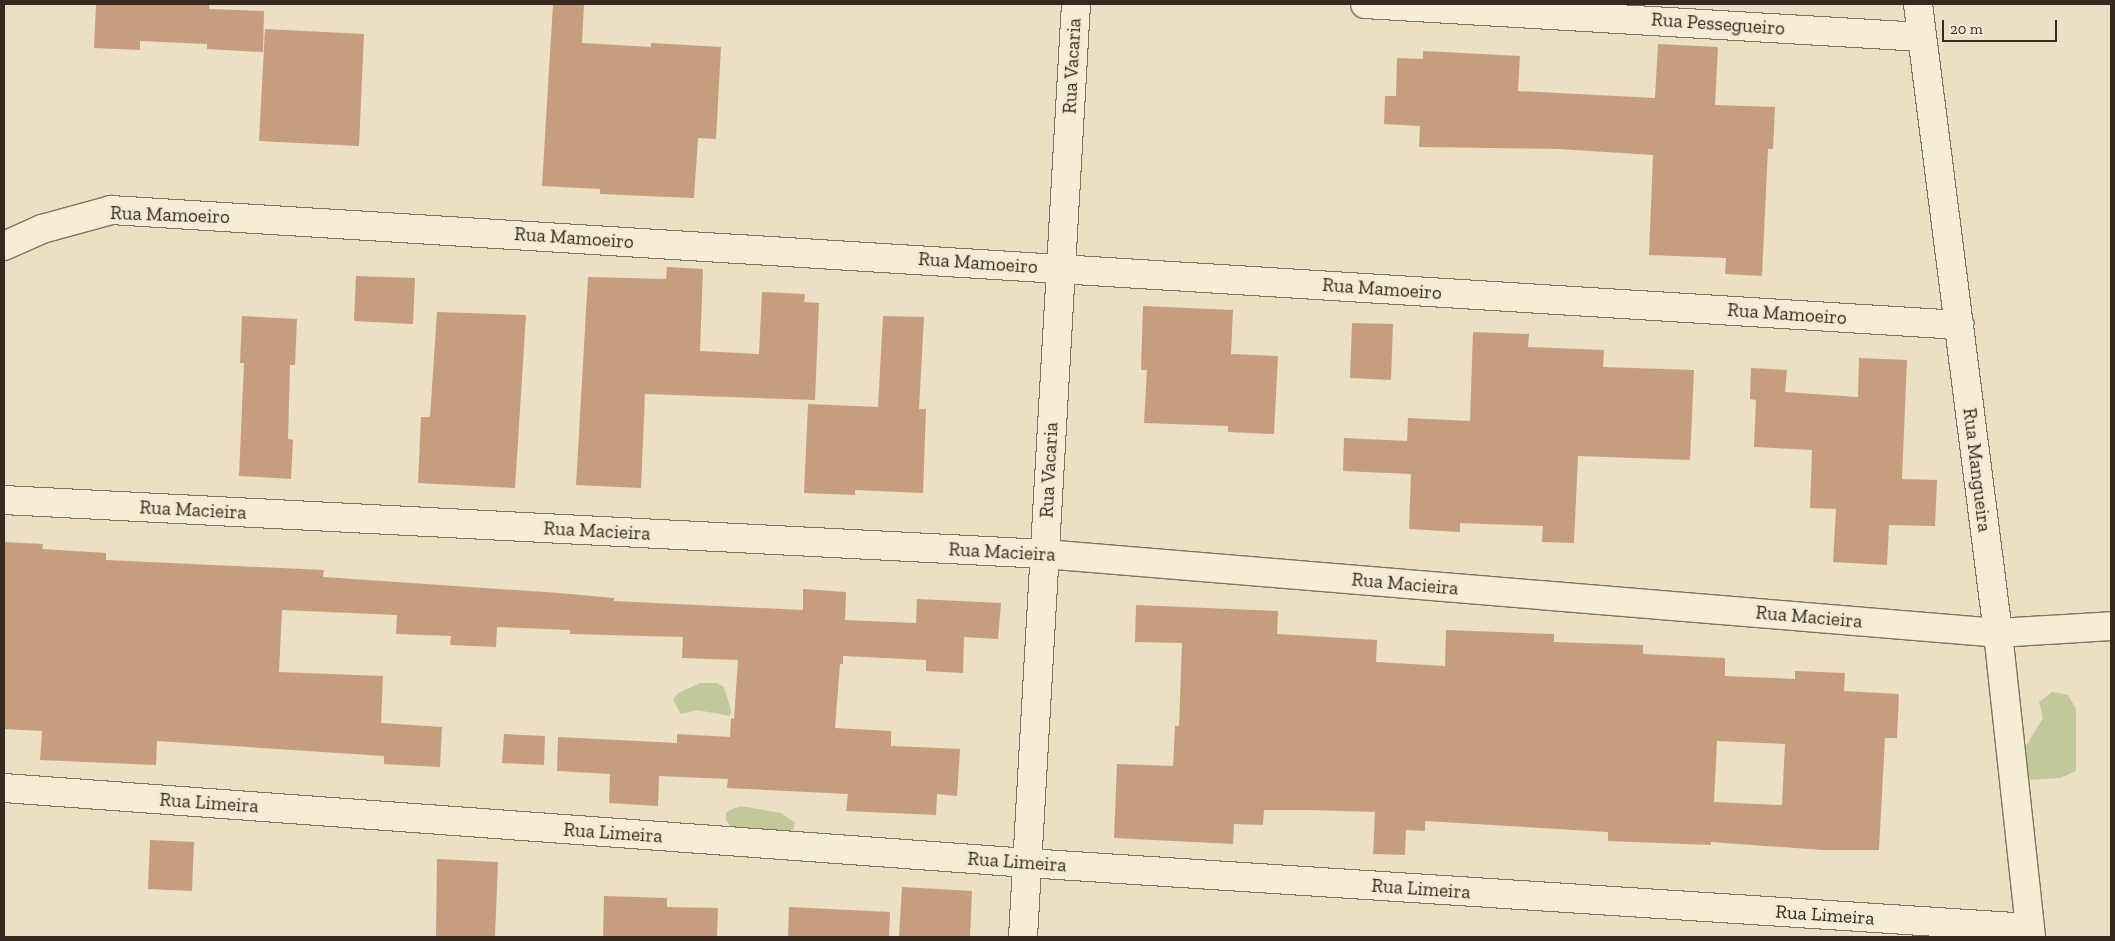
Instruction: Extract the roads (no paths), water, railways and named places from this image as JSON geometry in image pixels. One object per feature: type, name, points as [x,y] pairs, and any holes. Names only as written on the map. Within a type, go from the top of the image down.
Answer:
[{"type":"street","name":"Rua Vacaria","points":[[1023,937],[1076,4]]},
{"type":"street","name":"Rua Pessegueiro","points":[[1365,4],[1922,37]]},
{"type":"street","name":"Rua Mangueira","points":[[1918,4],[1998,633],[2031,933]]},
{"type":"street","name":"Rua Mamoeiro","points":[[4,246],[42,229],[111,210],[1959,325]]},
{"type":"street","name":"Rua Macieira","points":[[4,500],[1044,554],[1998,633],[2111,626]]},
{"type":"street","name":"Rua Limeira","points":[[4,788],[1027,863],[2031,933]]}]
